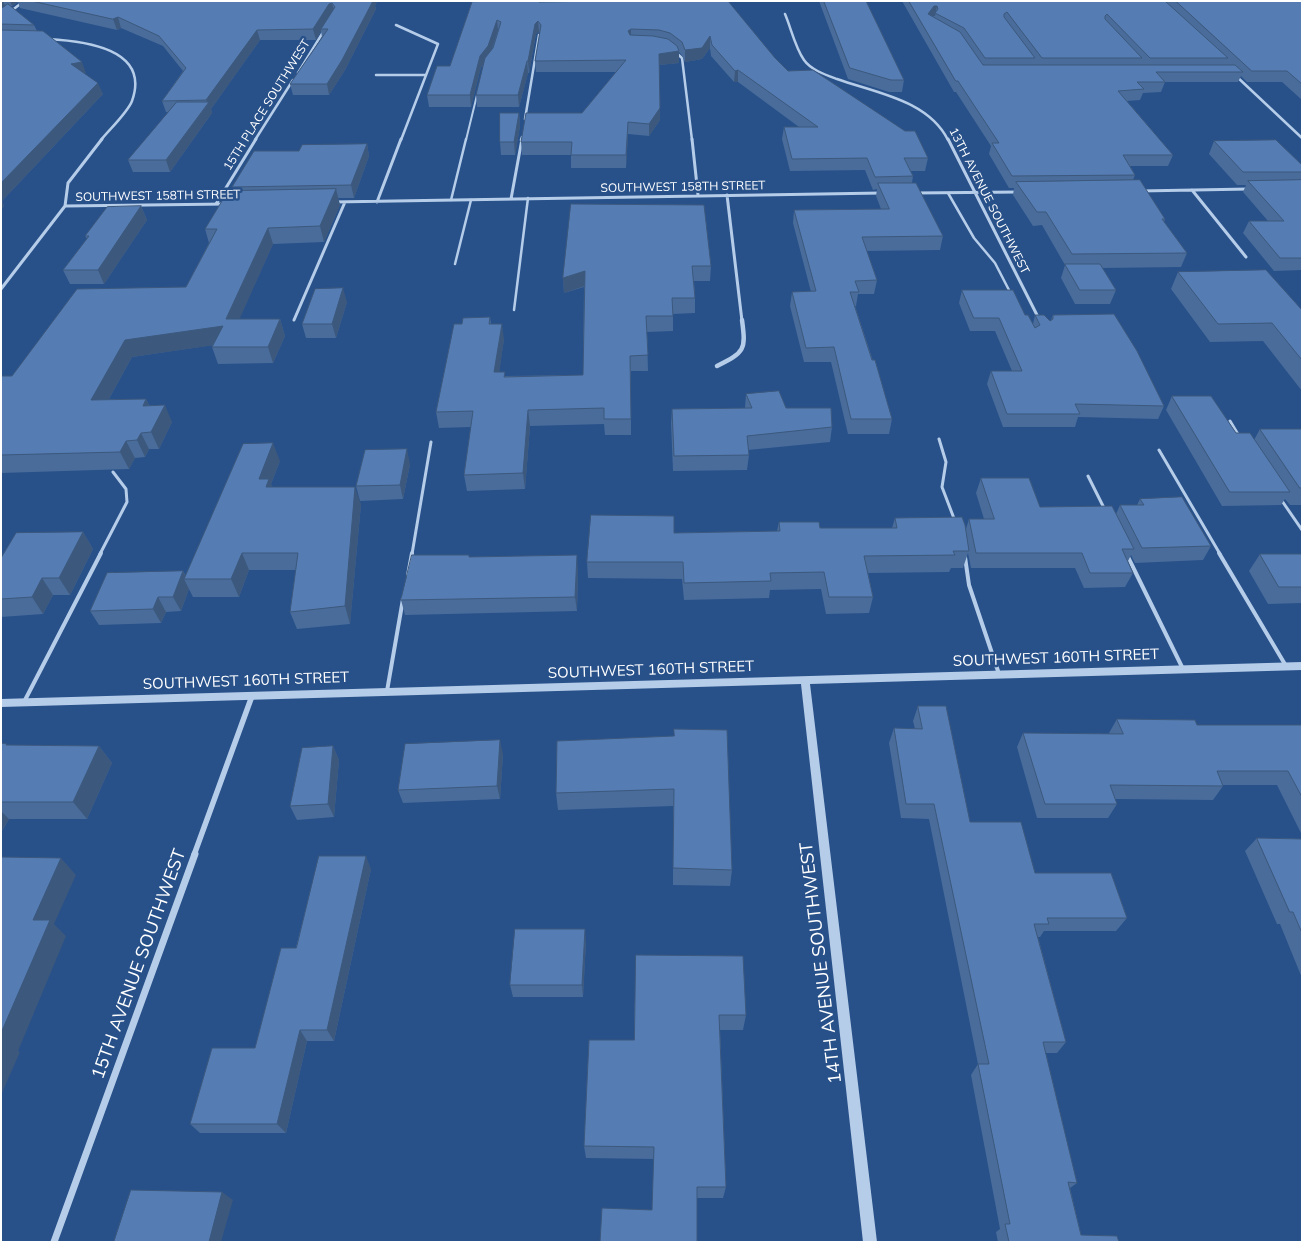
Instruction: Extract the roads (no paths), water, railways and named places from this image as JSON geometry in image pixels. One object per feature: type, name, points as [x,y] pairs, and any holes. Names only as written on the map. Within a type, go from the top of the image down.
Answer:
[{"type":"street","points":[[1,18],[24,1]]},
{"type":"street","name":"13TH AVENUE SOUTHWEST","points":[[785,14],[804,60],[809,66],[835,78],[907,103],[938,124],[976,192],[1041,322]]},
{"type":"street","name":"15TH PLACE SOUTHWEST","points":[[216,204],[328,24]]},
{"type":"street","points":[[377,202],[438,44],[396,26]]},
{"type":"street","points":[[524,122],[539,35]]},
{"type":"street","points":[[1,289],[65,206],[68,183],[132,102],[136,90],[136,78],[131,64],[121,55],[85,43],[43,39]]},
{"type":"street","points":[[670,48],[682,58],[686,78],[698,195]]},
{"type":"street","points":[[1232,72],[1302,138]]},
{"type":"street","points":[[376,75],[426,75]]},
{"type":"street","points":[[512,199],[523,131]]},
{"type":"street","points":[[1133,191],[1256,189]]},
{"type":"street","points":[[1192,190],[1246,257]]},
{"type":"street","points":[[910,193],[1025,192]]},
{"type":"street","name":"SOUTHWEST 158TH STREET","points":[[325,202],[890,193]]},
{"type":"street","points":[[717,366],[737,356],[745,342],[727,195]]},
{"type":"street","points":[[294,320],[345,202]]},
{"type":"street","name":"SOUTHWEST 158TH STREET","points":[[65,206],[236,204]]},
{"type":"street","name":"SOUTHWEST 160TH STREET","points":[[1,703],[1302,666]]},
{"type":"street","name":"14TH AVENUE SOUTHWEST","points":[[805,680],[870,1242]]},
{"type":"street","name":"15TH AVENUE SOUTHWEST","points":[[54,1242],[252,696]]},
{"type":"lane","points":[[451,200],[479,87]]},
{"type":"lane","points":[[948,193],[974,238],[995,263],[1012,295]]},
{"type":"lane","points":[[514,310],[528,198]]},
{"type":"lane","points":[[455,264],[471,200]]},
{"type":"lane","points":[[1230,421],[1240,437]]},
{"type":"lane","points":[[939,439],[946,462],[942,486],[956,523]]},
{"type":"lane","points":[[407,577],[431,442]]},
{"type":"lane","points":[[1159,450],[1286,666]]},
{"type":"lane","points":[[24,702],[127,502],[126,489],[113,472]]},
{"type":"lane","points":[[1088,476],[1105,511]]},
{"type":"lane","points":[[1276,491],[1302,530]]},
{"type":"lane","points":[[1122,546],[1183,669]]},
{"type":"lane","points":[[964,550],[969,585],[999,674]]},
{"type":"lane","points":[[387,692],[404,596]]}]
